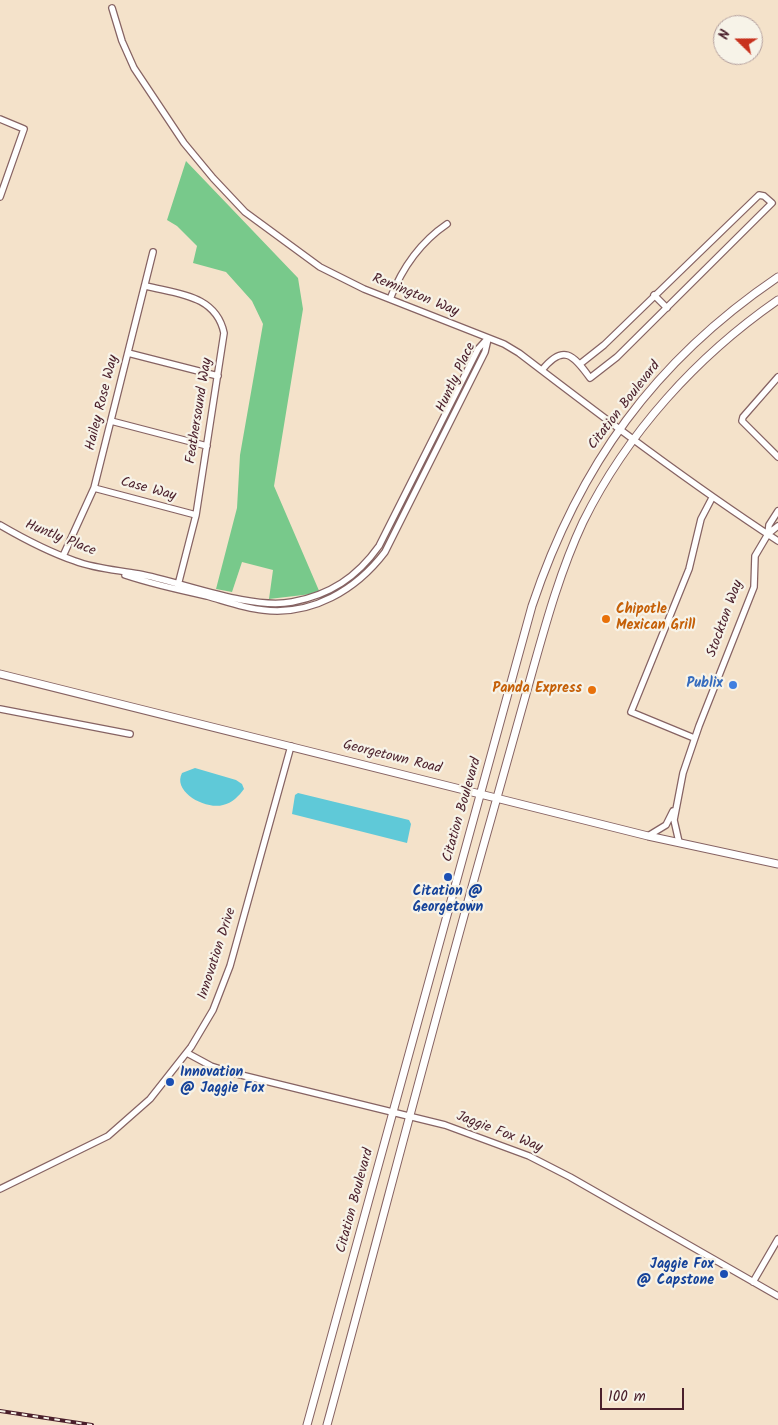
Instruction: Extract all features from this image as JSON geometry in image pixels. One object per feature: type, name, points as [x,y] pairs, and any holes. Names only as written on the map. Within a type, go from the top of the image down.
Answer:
[{"type":"main road","name":"Citation Boulevard","points":[[307,1425],[480,794],[542,576],[574,500],[619,430],[665,373],[690,348],[738,306],[778,277]]},
{"type":"main road","name":"Citation Boulevard","points":[[327,1425],[497,798],[562,573],[584,522],[633,439],[668,397],[702,362],[748,322],[778,300]]},
{"type":"main road","name":"Georgetown Road","points":[[0,674],[648,836],[778,864]]},
{"type":"street","name":"Remington Way","points":[[112,8],[122,41],[134,68],[184,143],[246,212],[320,267],[390,300],[488,338],[519,353],[712,498],[778,540]]},
{"type":"street","points":[[0,120],[24,128],[0,197]]},
{"type":"street","points":[[542,370],[552,358],[561,354],[569,356],[580,364],[590,378],[617,357],[771,207],[772,203],[764,196],[759,195],[604,345],[580,364]]},
{"type":"street","points":[[390,300],[398,279],[408,262],[433,233],[447,224]]},
{"type":"street","name":"Hailey Rose Way","points":[[63,556],[94,488],[153,252]]},
{"type":"street","name":"Feathersound Way","points":[[146,286],[202,301],[213,308],[221,321],[224,333],[196,515],[177,586]]},
{"type":"street","points":[[654,296],[667,308]]},
{"type":"street","name":"Huntly Place","points":[[0,525],[33,544],[63,556],[177,586],[246,607],[274,611],[296,609],[328,600],[358,582],[372,569],[385,552],[485,352],[488,338]]},
{"type":"street","points":[[128,353],[218,376]]},
{"type":"street","points":[[778,377],[742,421],[778,457]]},
{"type":"street","points":[[111,421],[207,446]]},
{"type":"street","name":"Case Way","points":[[94,488],[196,515]]},
{"type":"street","points":[[694,738],[631,712],[690,569],[700,519],[712,498]]},
{"type":"street","name":"Stockton Way","points":[[768,534],[768,525],[778,511]]},
{"type":"street","name":"Stockton Way","points":[[648,836],[666,825],[677,799],[694,738],[754,587],[755,556],[768,534],[778,526]]},
{"type":"street","points":[[0,709],[130,734]]},
{"type":"street","name":"Innovation Drive","points":[[0,1189],[108,1136],[150,1099],[187,1053],[213,1010],[230,966],[291,746]]},
{"type":"street","name":"Stockton Way","points":[[677,799],[674,820],[679,842]]},
{"type":"street","name":"Jaggie Fox Way","points":[[187,1053],[211,1066],[234,1073],[411,1116],[480,1137],[544,1163],[778,1296]]},
{"type":"street","points":[[753,1282],[778,1239]]},
{"type":"green space","points":[[186,161],[298,278],[303,309],[274,486],[320,593],[269,599],[273,570],[242,562],[232,592],[216,589],[237,508],[240,455],[263,324],[252,301],[226,272],[193,263],[197,246],[177,226],[167,220]]},
{"type":"water","points":[[195,768],[236,780],[242,784],[244,789],[235,799],[223,805],[208,805],[200,802],[186,793],[180,780],[182,773]]},
{"type":"water","points":[[298,793],[409,820],[411,824],[407,843],[292,814],[295,795]]},
{"type":"railway","points":[[0,1411],[92,1425]]},
{"type":"place","name":"Chipotle Mexican Grill","points":[[606,619]]},
{"type":"place","name":"Publix","points":[[733,685]]},
{"type":"place","name":"Panda Express","points":[[592,690]]},
{"type":"place","name":"Citation @ Georgetown","points":[[448,877]]},
{"type":"place","name":"Innovation @ Jaggie Fox","points":[[170,1082]]},
{"type":"place","name":"Jaggie Fox @ Capstone","points":[[724,1274]]}]
